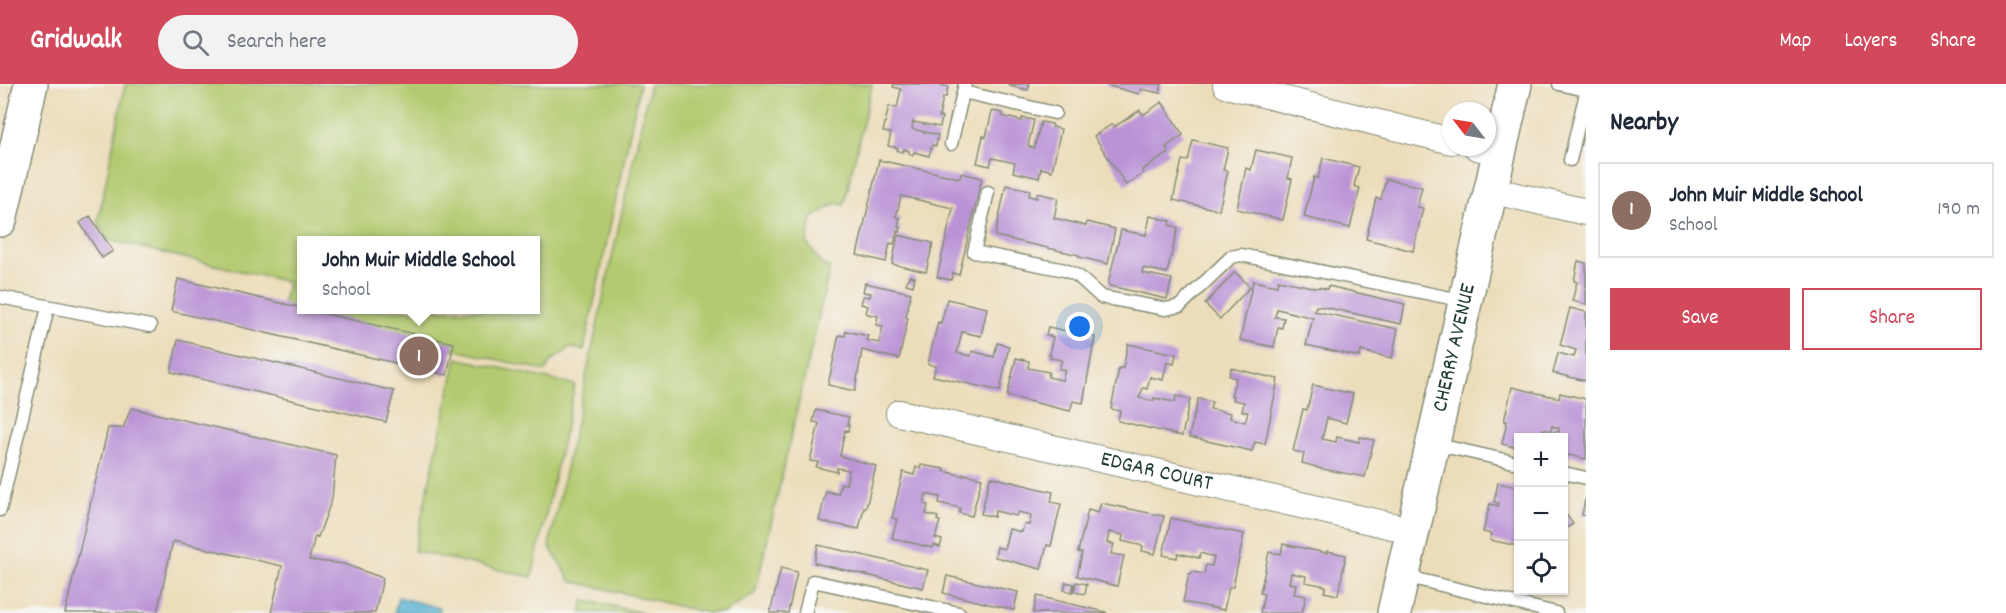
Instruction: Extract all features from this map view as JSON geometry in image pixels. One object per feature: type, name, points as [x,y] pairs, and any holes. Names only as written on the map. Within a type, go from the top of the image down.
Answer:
[{"type":"street","points":[[0,220],[31,84]]},
{"type":"street","points":[[1226,84],[1442,139]]},
{"type":"street","name":"CHERRY AVENUE","points":[[1496,130],[1515,84]]},
{"type":"street","name":"CHERRY AVENUE","points":[[1394,613],[1490,190],[1488,156]]},
{"type":"street","points":[[1490,190],[1586,212]]},
{"type":"street","name":"EDGAR COURT","points":[[899,413],[1414,531]]},
{"type":"lane","points":[[1559,84],[1586,92],[1570,160]]},
{"type":"lane","points":[[951,144],[964,88],[1055,113]]},
{"type":"lane","points":[[988,192],[974,252],[1065,270],[1078,276],[1101,297],[1166,309],[1180,306],[1231,257],[1242,255],[1466,301]]},
{"type":"lane","points":[[0,297],[150,326]]},
{"type":"lane","points":[[0,510],[48,307]]},
{"type":"lane","points":[[1433,444],[1514,462]]},
{"type":"lane","points":[[1568,474],[1586,478]]},
{"type":"lane","points":[[1403,575],[1556,613]]},
{"type":"lane","points":[[805,613],[813,580],[958,613]]},
{"type":"green space","points":[[125,84],[640,84],[584,350],[570,348],[550,362],[546,371],[302,314],[540,314],[540,236],[297,236],[297,313],[281,309],[288,282],[108,240],[98,222]]},
{"type":"green space","points":[[650,84],[872,84],[844,205],[836,203],[812,218],[807,243],[822,265],[830,267],[755,593],[724,613],[708,613],[571,581],[549,546]]},
{"type":"green space","points":[[457,358],[575,385],[532,577],[414,551]]},
{"type":"green space","points":[[584,600],[644,613],[581,613]]},
{"type":"water","points":[[398,597],[440,608],[439,613],[394,613]]},
{"type":"building","points":[[894,84],[936,84],[948,87],[946,97],[943,97],[939,117],[942,117],[940,127],[913,122],[912,129],[938,135],[936,146],[932,145],[929,156],[914,152],[913,155],[904,149],[903,152],[897,151],[898,148],[888,146],[891,133],[883,132],[889,106],[897,108],[901,89],[893,87]]},
{"type":"building","points":[[1009,84],[1030,84],[1028,90]]},
{"type":"building","points":[[1102,84],[1162,84],[1160,93],[1141,89],[1139,94]]},
{"type":"building","points":[[1162,102],[1183,135],[1166,147],[1169,153],[1142,170],[1144,173],[1126,185],[1094,136],[1112,124],[1114,127],[1140,110],[1143,115]]},
{"type":"building","points":[[992,111],[1022,121],[1022,118],[1034,120],[1028,146],[1034,148],[1041,122],[1061,129],[1052,171],[1041,168],[1039,178],[1013,172],[1015,163],[992,158],[990,166],[977,163]]},
{"type":"building","points":[[1193,140],[1228,148],[1223,170],[1228,171],[1219,210],[1173,200],[1182,160],[1188,161]]},
{"type":"building","points":[[1256,150],[1292,158],[1288,178],[1292,179],[1283,220],[1237,209],[1246,168],[1251,170]]},
{"type":"building","points":[[1323,158],[1359,167],[1354,186],[1360,188],[1350,228],[1304,217],[1314,177],[1318,178]]},
{"type":"building","points":[[879,160],[960,178],[961,173],[982,178],[959,275],[953,273],[951,280],[937,277],[953,208],[901,196],[896,217],[900,218],[898,227],[901,228],[900,232],[897,231],[894,244],[890,243],[886,262],[857,255]]},
{"type":"building","points":[[1386,179],[1422,187],[1417,207],[1423,208],[1413,251],[1366,239],[1376,198],[1381,199]]},
{"type":"building","points":[[1006,185],[1030,190],[1029,196],[1037,198],[1037,193],[1058,198],[1054,218],[1086,226],[1087,222],[1115,229],[1108,264],[995,236]]},
{"type":"building","points":[[90,216],[113,251],[102,258],[80,223]]},
{"type":"building","points":[[1150,216],[1171,221],[1169,225],[1178,227],[1167,273],[1143,268],[1142,273],[1172,279],[1167,299],[1108,284],[1121,230],[1146,235]]},
{"type":"building","points":[[898,235],[933,243],[926,272],[892,264]]},
{"type":"building","points":[[1578,261],[1586,263],[1586,304],[1572,301],[1577,282],[1574,281]]},
{"type":"building","points":[[1235,272],[1250,287],[1220,319],[1205,304]]},
{"type":"building","points":[[909,276],[915,277],[913,286],[906,284]]},
{"type":"building","points":[[178,279],[297,307],[297,314],[327,314],[454,343],[447,375],[171,311]]},
{"type":"building","points":[[1278,280],[1317,288],[1327,289],[1328,286],[1405,304],[1401,324],[1324,307],[1316,306],[1314,311],[1398,329],[1392,358],[1361,351],[1360,357],[1306,345],[1313,318],[1277,309],[1275,317],[1284,318],[1282,328],[1278,327],[1274,347],[1240,340],[1253,281],[1277,286]]},
{"type":"building","points":[[865,283],[911,293],[899,359],[862,350],[855,391],[828,385],[839,335],[845,336],[846,331],[868,336],[866,340],[879,343],[883,326],[876,325],[878,316],[868,314],[866,312],[868,306],[861,304],[863,296],[870,297],[871,293],[863,292]]},
{"type":"building","points":[[947,299],[987,308],[981,336],[962,332],[957,353],[971,356],[972,351],[994,357],[997,343],[1009,346],[1000,391],[933,376],[936,366],[928,364],[938,322],[941,323]]},
{"type":"building","points":[[1570,308],[1586,312],[1586,381],[1553,373],[1558,353],[1574,357],[1576,350],[1560,345]]},
{"type":"building","points":[[1048,327],[1095,337],[1083,403],[1073,401],[1070,411],[1007,396],[1016,358],[1029,361],[1028,368],[1049,372],[1048,377],[1062,380],[1065,370],[1059,369],[1062,360],[1050,358],[1053,337],[1046,335]]},
{"type":"building","points":[[178,340],[394,391],[386,422],[171,372]]},
{"type":"building","points":[[1128,344],[1176,354],[1174,364],[1167,362],[1163,380],[1150,377],[1147,389],[1143,388],[1139,398],[1175,402],[1176,396],[1190,399],[1182,436],[1118,421],[1120,411],[1111,409],[1119,368],[1123,368]]},
{"type":"building","points":[[1231,368],[1278,379],[1265,444],[1255,442],[1252,451],[1189,437],[1198,399],[1212,402],[1210,409],[1231,413],[1230,418],[1245,422],[1248,412],[1242,411],[1244,402],[1233,400],[1234,396],[1231,396],[1236,378],[1229,376]]},
{"type":"building","points":[[1313,385],[1353,394],[1346,423],[1327,418],[1322,439],[1336,442],[1337,437],[1359,442],[1360,437],[1374,440],[1365,477],[1302,463],[1304,453],[1293,451],[1303,409],[1307,410]]},
{"type":"building","points":[[1512,387],[1559,398],[1560,393],[1586,399],[1586,459],[1568,455],[1568,433],[1553,433],[1554,431],[1559,432],[1559,428],[1552,426],[1551,431],[1543,429],[1543,432],[1547,433],[1514,433],[1514,447],[1502,444],[1507,421],[1504,421]]},
{"type":"building","points":[[131,408],[336,455],[332,499],[318,537],[315,536],[309,560],[344,564],[383,578],[375,613],[271,613],[282,566],[173,541],[157,613],[65,613],[108,428],[123,428]]},
{"type":"building","points":[[816,410],[849,417],[848,431],[845,430],[840,456],[876,466],[859,529],[819,521],[826,491],[838,494],[841,483],[846,484],[849,470],[837,468],[837,472],[816,467],[818,462],[810,461],[819,423],[813,422]]},
{"type":"building","points":[[921,465],[982,478],[972,516],[959,513],[960,508],[939,503],[940,497],[926,494],[924,504],[928,505],[926,514],[938,517],[937,520],[940,521],[935,538],[942,540],[940,547],[934,545],[933,548],[892,538],[897,519],[892,518],[903,472],[914,475],[916,467],[920,468]]},
{"type":"building","points":[[992,477],[1053,492],[1051,502],[1061,504],[1051,546],[1047,545],[1041,569],[995,557],[997,547],[1004,549],[1009,529],[1022,532],[1024,524],[1029,525],[1031,515],[1018,512],[1016,516],[995,511],[994,517],[981,514]]},
{"type":"building","points":[[1498,483],[1514,486],[1514,545],[1490,540],[1492,534],[1483,532],[1490,504],[1498,506],[1499,503],[1494,502]]},
{"type":"building","points":[[1586,500],[1586,516],[1582,515]]},
{"type":"building","points":[[1101,503],[1164,516],[1155,554],[1142,551],[1143,546],[1122,541],[1123,535],[1109,532],[1107,543],[1114,544],[1111,554],[1124,556],[1117,586],[1077,576],[1082,553],[1078,552],[1088,510],[1098,513]]},
{"type":"building","points":[[1568,517],[1573,524],[1568,527]]},
{"type":"building","points":[[1171,518],[1244,534],[1233,587],[1229,587],[1224,610],[1183,602],[1189,574],[1192,572],[1204,574],[1206,565],[1212,566],[1214,557],[1200,553],[1199,558],[1178,553],[1177,558],[1163,555]]},
{"type":"building","points":[[1283,544],[1346,555],[1338,595],[1324,592],[1326,586],[1305,582],[1306,576],[1291,573],[1289,583],[1296,584],[1294,594],[1306,596],[1302,613],[1260,613],[1264,594],[1260,593],[1269,552],[1281,554]]},
{"type":"building","points":[[818,545],[928,570],[923,588],[814,563]]},
{"type":"building","points":[[781,568],[797,572],[788,613],[770,613]]},
{"type":"building","points":[[947,576],[1018,592],[1014,610],[943,593]]},
{"type":"building","points":[[1066,582],[1074,584],[1072,592],[1064,590]]},
{"type":"building","points":[[1076,582],[1087,584],[1085,594],[1074,592]]},
{"type":"building","points":[[1037,596],[1106,612],[1106,613],[1033,613]]},
{"type":"place","name":"John Muir Middle School","points":[[419,356]]}]
